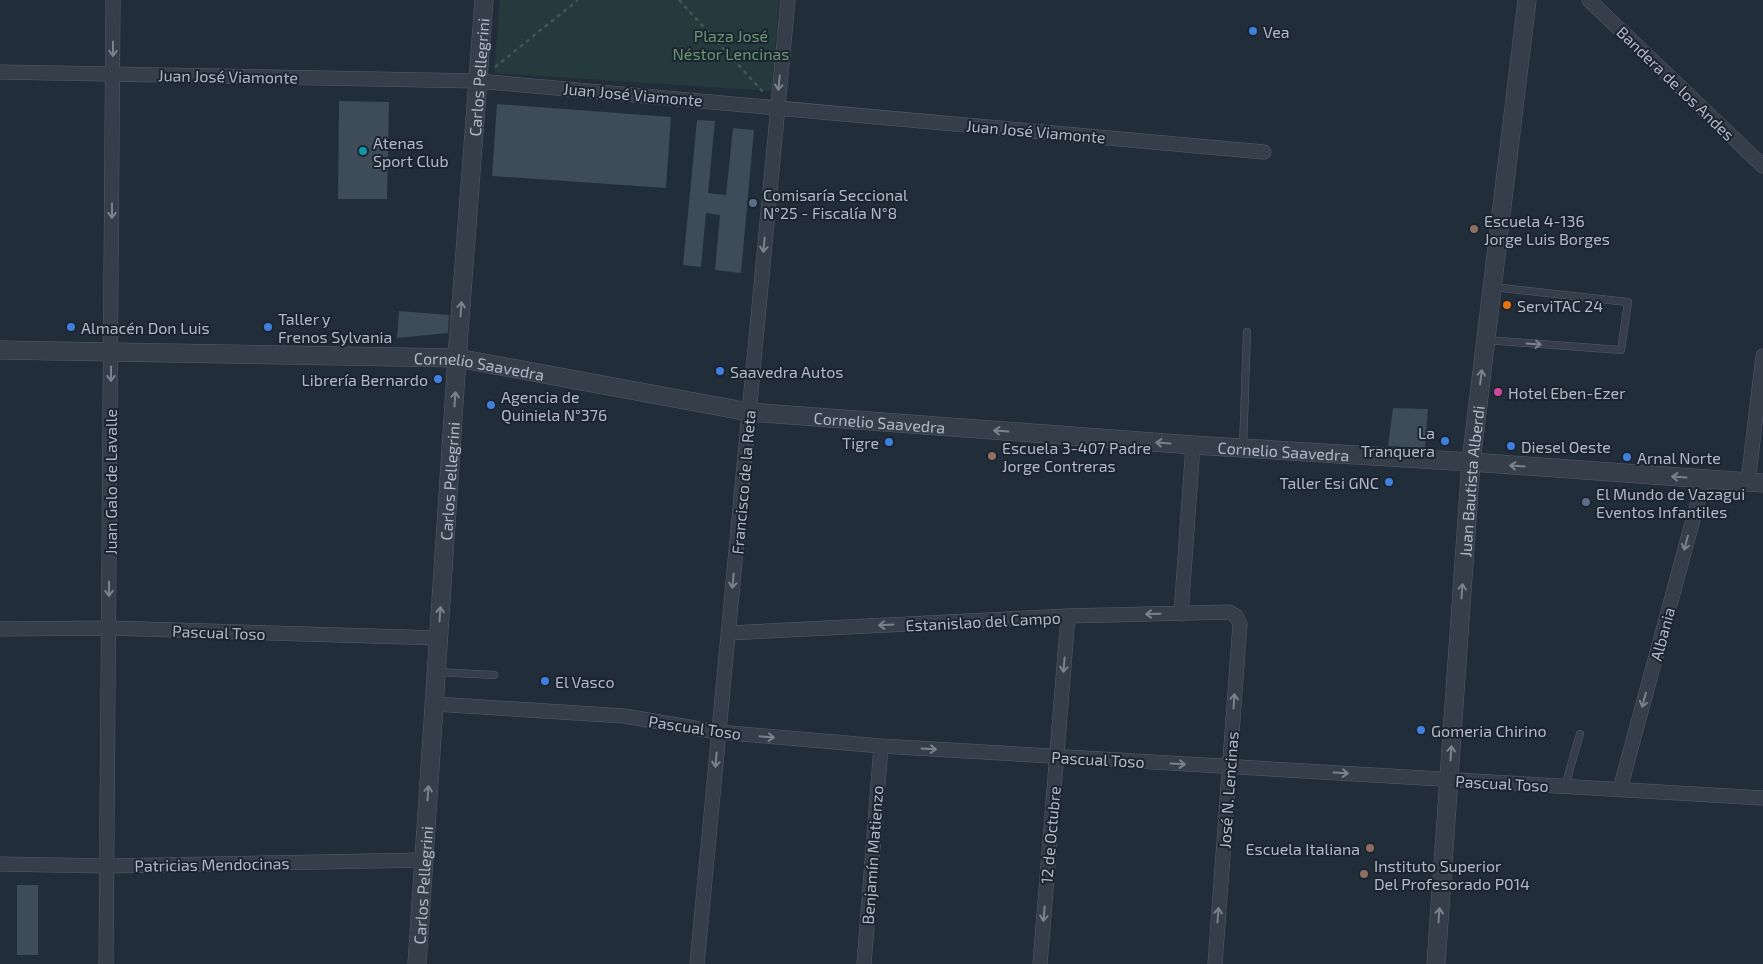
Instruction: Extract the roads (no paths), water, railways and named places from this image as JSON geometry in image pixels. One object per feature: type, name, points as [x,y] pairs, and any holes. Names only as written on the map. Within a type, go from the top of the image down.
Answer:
[{"type":"street","name":"Juan Galo de Lavalle","points":[[106,964],[113,0]]},
{"type":"street","name":"Carlos Pellegrini","points":[[417,964],[457,358],[484,0]]},
{"type":"street","name":"Francisco de la Reta","points":[[697,964],[788,0]]},
{"type":"street","name":"Juan Bautista Alberdi","points":[[1436,964],[1471,462],[1527,0]]},
{"type":"street","name":"Bandera de los Andes","points":[[1589,0],[1763,166]]},
{"type":"street","name":"Juan José Viamonte","points":[[0,72],[478,81],[1264,152]]},
{"type":"street","name":"Cornelio Saavedra","points":[[0,350],[457,358],[749,412],[1193,445],[1471,462],[1756,483]]},
{"type":"street","points":[[1756,483],[1763,356]]},
{"type":"street","points":[[1181,614],[1193,445]]},
{"type":"street","name":"Albania","points":[[1620,789],[1704,479]]},
{"type":"street","name":"Estanislao del Campo","points":[[729,633],[1068,616],[1229,612],[1236,616]]},
{"type":"street","name":"12 de Octubre","points":[[1040,964],[1068,616]]},
{"type":"street","name":"José N. Lencinas","points":[[1215,964],[1240,624],[1236,616]]},
{"type":"street","name":"Pascual Toso","points":[[0,629],[109,628],[439,638]]},
{"type":"street","name":"Pascual Toso","points":[[435,704],[624,716],[718,732],[880,746],[1763,798]]},
{"type":"street","name":"Benjamín Matienzo","points":[[864,964],[880,746]]},
{"type":"street","name":"Patricias Mendocinas","points":[[0,864],[106,866],[423,860]]},
{"type":"lane","points":[[1486,340],[1621,350],[1628,302],[1492,287]]},
{"type":"lane","points":[[1243,448],[1247,332]]},
{"type":"lane","points":[[437,672],[494,674]]},
{"type":"lane","points":[[1565,786],[1580,734]]},
{"type":"place","name":"Vea","points":[[1253,31]]},
{"type":"place","name":"Atenas Sport Club","points":[[363,151]]},
{"type":"place","name":"Comisaría Seccional N°25 - Fiscalía N°8","points":[[753,203]]},
{"type":"place","name":"Escuela 4-136 Jorge Luis Borges","points":[[1474,229]]},
{"type":"place","name":"ServiTAC 24","points":[[1507,305]]},
{"type":"place","name":"Almacén Don Luis","points":[[71,327]]},
{"type":"place","name":"Taller y Frenos Sylvania","points":[[268,327]]},
{"type":"place","name":"Saavedra Autos","points":[[720,371]]},
{"type":"place","name":"Librería Bernardo","points":[[438,379]]},
{"type":"place","name":"Hotel Eben-Ezer","points":[[1498,392]]},
{"type":"place","name":"Agencia de Quiniela N°376","points":[[491,405]]},
{"type":"place","name":"La Tranquera","points":[[1445,441]]},
{"type":"place","name":"Tigre","points":[[889,442]]},
{"type":"place","name":"Diesel Oeste","points":[[1511,446]]},
{"type":"place","name":"Escuela 3-407 Padre Jorge Contreras","points":[[992,456]]},
{"type":"place","name":"Arnal Norte","points":[[1627,457]]},
{"type":"place","name":"Taller Esi GNC","points":[[1389,482]]},
{"type":"place","name":"El Mundo de Vazagui Eventos Infantiles","points":[[1586,502]]},
{"type":"place","name":"El Vasco","points":[[545,681]]},
{"type":"place","name":"Gomeria Chirino","points":[[1421,730]]},
{"type":"place","name":"Escuela Italiana","points":[[1370,848]]},
{"type":"place","name":"Instituto Superior Del Profesorado P014","points":[[1364,874]]},
{"type":"park label","name":"Plaza José Néstor Lencinas","points":[[731,44]]}]
